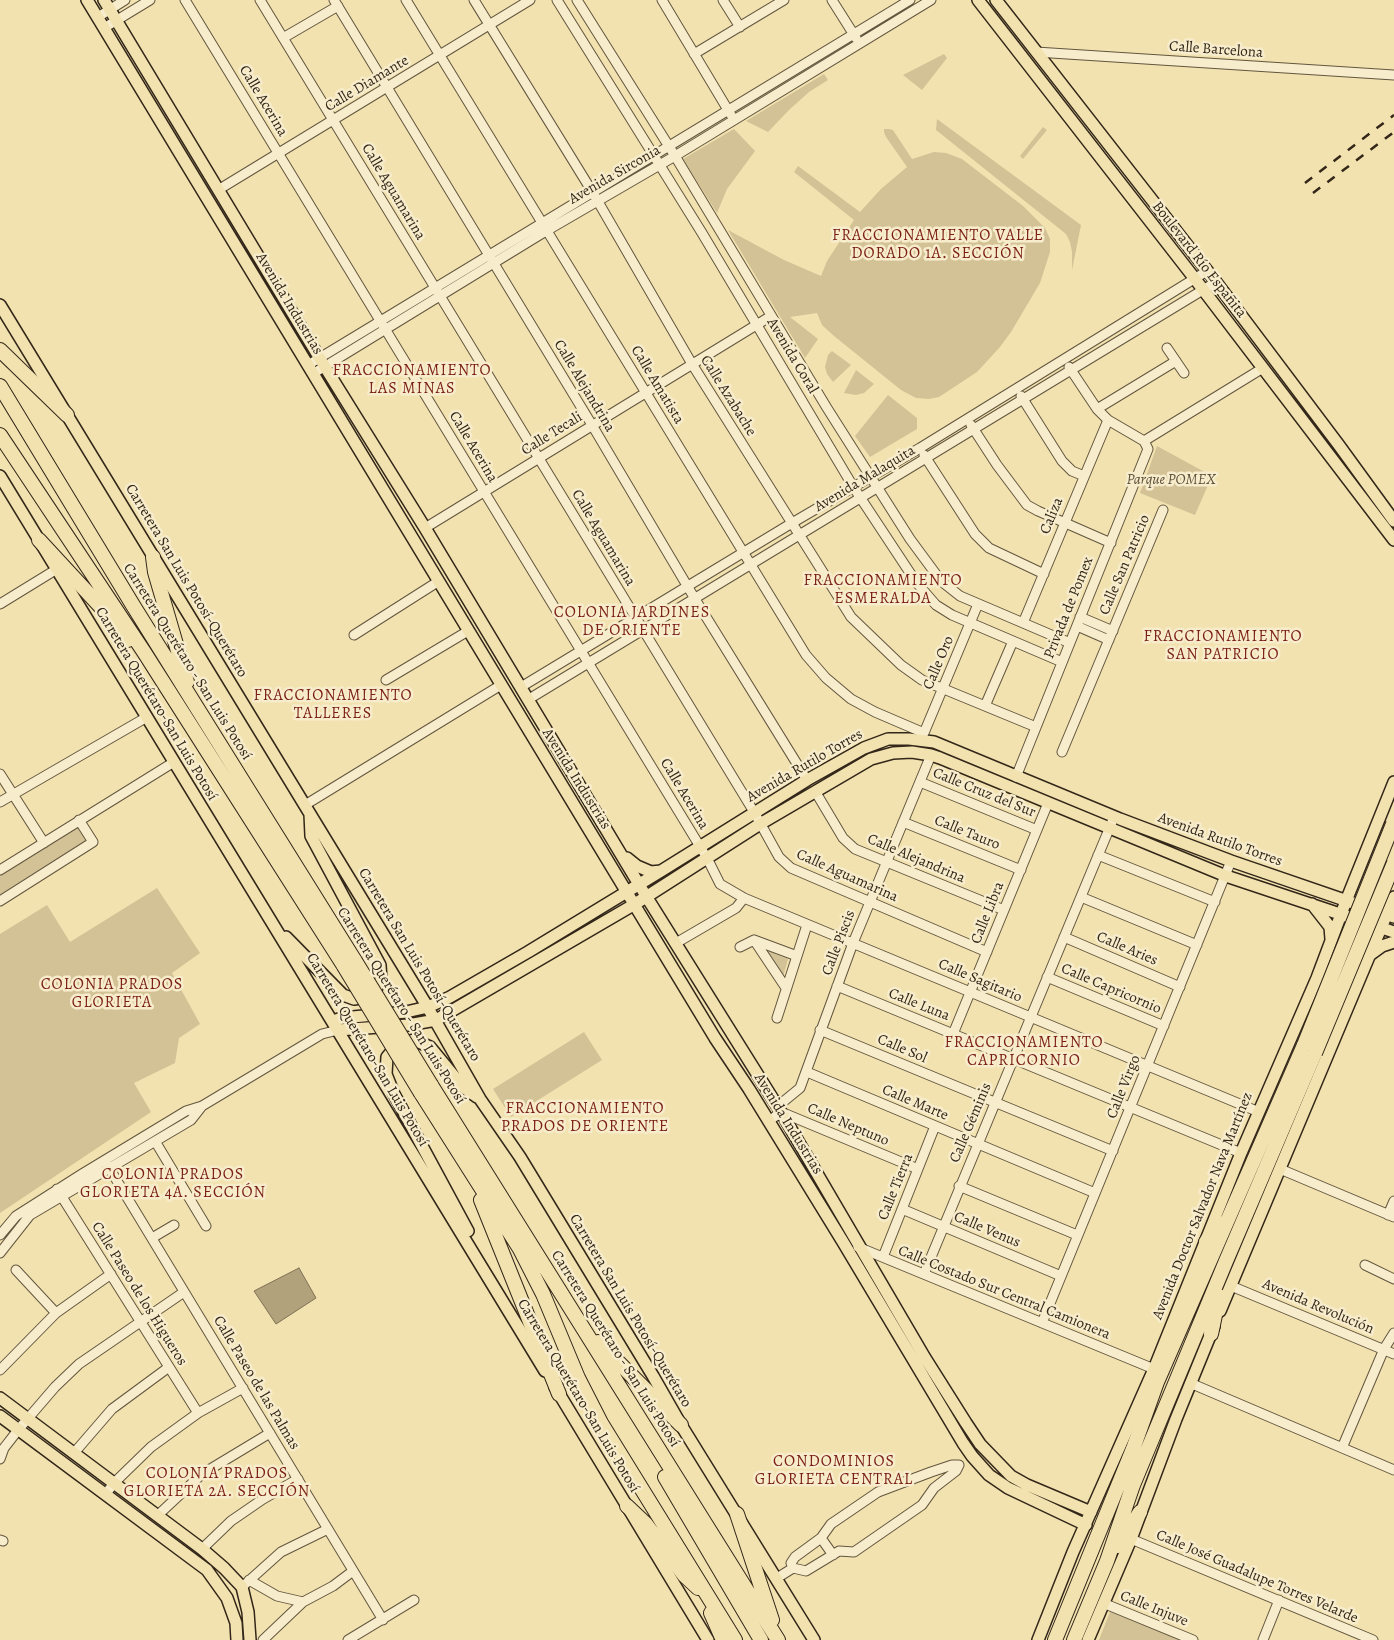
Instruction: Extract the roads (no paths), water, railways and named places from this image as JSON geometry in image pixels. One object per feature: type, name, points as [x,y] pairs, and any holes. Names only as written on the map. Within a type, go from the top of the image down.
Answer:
[{"type":"highway","points":[[0,350],[67,415]]},
{"type":"highway","name":"Carretera Querétaro - San Luis Potosí","points":[[0,386],[426,1089],[579,1322],[778,1640]]},
{"type":"highway","name":"Carretera Querétaro - San Luis Potosí","points":[[0,435],[349,963]]},
{"type":"highway","points":[[39,540],[100,606],[122,635],[144,652]]},
{"type":"highway","points":[[153,557],[155,572],[192,700]]},
{"type":"highway","name":"Avenida Doctor Salvador Nava Martínez","points":[[1074,1640],[1107,1561],[1134,1485],[1310,1049],[1394,823]]},
{"type":"highway","name":"Avenida Doctor Salvador Nava Martínez","points":[[1055,1640],[1133,1449],[1158,1382],[1279,1099],[1310,1049],[1394,863]]},
{"type":"highway","name":"Carretera Querétaro - San Luis Potosí","points":[[426,1089],[468,1167],[520,1249],[543,1294],[578,1378],[601,1424],[735,1640]]},
{"type":"highway","points":[[1206,1242],[1217,1227],[1249,1154],[1279,1099]]},
{"type":"highway","points":[[468,1167],[559,1394]]},
{"type":"highway","points":[[1211,1334],[1226,1261]]},
{"type":"highway","points":[[579,1322],[680,1425]]},
{"type":"highway","points":[[1133,1449],[1143,1393]]},
{"type":"highway","points":[[632,1407],[636,1427],[761,1640]]},
{"type":"highway","points":[[627,1506],[645,1523],[684,1575],[711,1601],[711,1612],[723,1640]]},
{"type":"highway","points":[[1107,1561],[1140,1512]]},
{"type":"highway","points":[[737,1514],[778,1640]]},
{"type":"main road","name":"Avenida Industrias","points":[[87,0],[500,685],[628,891],[715,1038],[833,1225],[918,1370],[972,1456],[989,1475],[1008,1488],[1086,1525]]},
{"type":"main road","name":"Boulevard Río Españita","points":[[978,0],[1394,540]]},
{"type":"main road","name":"Boulevard Río Españita","points":[[996,0],[1216,282],[1394,521]]},
{"type":"main road","name":"Avenida Industrias","points":[[107,5],[646,896],[780,1109],[945,1390],[980,1444],[1011,1476],[1027,1485],[1092,1512]]},
{"type":"main road","name":"Carretera San Luis Potosí-Querétaro","points":[[0,305],[436,1020],[480,1099],[520,1157],[650,1371],[680,1425],[814,1640]]},
{"type":"main road","name":"Carretera Querétaro-San Luis Potosí","points":[[0,476],[336,1025],[708,1640]]},
{"type":"main road","name":"Avenida Rutilo Torres","points":[[336,1025],[342,1018],[406,1012],[428,1007],[450,997],[640,884],[807,780],[864,748],[888,739],[925,736],[934,742],[1114,817],[1231,862],[1390,916]]},
{"type":"main road","name":"Avenida Rutilo Torres","points":[[336,1025],[408,1025],[436,1020],[635,904],[815,791],[871,759],[893,753],[912,752],[931,755],[1226,876],[1394,932]]},
{"type":"main road","name":"Avenida Doctor Salvador Nava Martínez","points":[[1038,1640],[1154,1369],[1258,1112],[1317,978],[1394,782]]},
{"type":"main road","points":[[274,926],[343,994],[354,999],[366,997],[376,989],[381,980],[380,965],[311,836],[308,809]]},
{"type":"main road","points":[[622,855],[637,866],[651,872],[661,871]]},
{"type":"main road","points":[[660,918],[659,899],[666,884]]},
{"type":"main road","points":[[1088,1640],[1130,1539],[1190,1383],[1381,927],[1390,916],[1394,897]]},
{"type":"main road","points":[[1312,904],[1330,927],[1329,945]]},
{"type":"main road","points":[[1329,945],[1342,938],[1349,939],[1358,943],[1365,950],[1369,958]]},
{"type":"main road","points":[[1369,958],[1382,946],[1394,942]]},
{"type":"main road","points":[[474,1254],[470,1236],[394,1094],[386,1074],[387,1057],[398,1044],[414,1040],[430,1047],[463,1087],[480,1099]]},
{"type":"main road","points":[[833,1225],[845,1219]]},
{"type":"main road","points":[[918,1370],[928,1372],[945,1390]]},
{"type":"main road","points":[[0,1398],[158,1515],[246,1584],[250,1637],[237,1637],[236,1623],[227,1598],[220,1585],[207,1570],[0,1416]]},
{"type":"street","points":[[98,17],[107,5],[126,0]]},
{"type":"street","points":[[104,28],[150,0]]},
{"type":"street","name":"Calle Acerina","points":[[185,0],[707,858]]},
{"type":"street","name":"Calle Aguamarina","points":[[260,0],[754,812],[779,857],[791,868],[987,952]]},
{"type":"street","name":"Calle Amatista","points":[[406,0],[806,655],[826,678],[850,699],[925,736]]},
{"type":"street","name":"Calle Azabache","points":[[474,0],[593,192],[597,202],[692,364],[851,617],[901,664],[922,680],[1036,727]]},
{"type":"street","name":"Calle Diamante","points":[[218,190],[530,0]]},
{"type":"street","name":"Avenida Coral","points":[[556,0],[654,155],[854,488],[916,582],[936,605],[952,615],[1062,662]]},
{"type":"street","name":"Avenida Coral","points":[[577,0],[669,146],[827,408],[910,538],[941,581],[960,596],[1070,643]]},
{"type":"street","points":[[662,0],[734,120]]},
{"type":"street","points":[[723,0],[740,27]]},
{"type":"street","points":[[832,0],[859,43]]},
{"type":"street","name":"Avenida Sirconia","points":[[311,369],[544,227],[593,192],[910,0]]},
{"type":"street","name":"Avenida Sirconia","points":[[544,227],[597,202],[660,165],[859,43],[919,3],[930,0]]},
{"type":"street","points":[[694,54],[778,2]]},
{"type":"street","name":"Calle Alejandrina","points":[[283,38],[336,3],[695,599],[807,780]]},
{"type":"street","name":"Calle Barcelona","points":[[1036,52],[1394,75]]},
{"type":"street","name":"Avenida Malaquita","points":[[521,688],[1065,360],[1207,271]]},
{"type":"street","name":"Avenida Malaquita","points":[[529,700],[1216,282]]},
{"type":"street","name":"Calle Tecali","points":[[425,528],[771,316]]},
{"type":"street","points":[[1167,348],[1184,373]]},
{"type":"street","points":[[1065,360],[1097,409],[1108,420],[1144,441],[1263,368]]},
{"type":"street","points":[[1097,409],[1176,361]]},
{"type":"street","points":[[1017,389],[1062,461],[1072,471],[1084,476]]},
{"type":"street","points":[[812,418],[827,408]]},
{"type":"street","points":[[967,419],[997,466],[1027,505],[1110,543]]},
{"type":"street","name":"Caliza","points":[[1023,623],[1108,420]]},
{"type":"street","name":"Privada de Pomex","points":[[1016,777],[1148,450],[1144,441]]},
{"type":"street","points":[[920,448],[975,534],[988,548],[1044,574]]},
{"type":"street","name":"Calle San Patricio","points":[[1062,752],[1163,510]]},
{"type":"street","points":[[0,604],[57,570]]},
{"type":"street","points":[[354,635],[439,581]]},
{"type":"street","name":"Calle Oro","points":[[925,736],[978,604]]},
{"type":"street","name":"Calle San Patricio","points":[[1079,621],[1111,635]]},
{"type":"street","points":[[386,680],[468,631]]},
{"type":"street","points":[[985,706],[1013,641]]},
{"type":"street","points":[[308,809],[500,685]]},
{"type":"street","points":[[0,802],[147,717]]},
{"type":"street","name":"Calle Piscis","points":[[780,1109],[800,1088],[807,1072],[820,1030],[854,942],[931,755]]},
{"type":"street","points":[[0,870],[174,762]]},
{"type":"street","points":[[0,774],[44,844]]},
{"type":"street","name":"Calle Cruz del Sur","points":[[920,782],[1037,830]]},
{"type":"street","name":"Calle Alejandrina","points":[[815,791],[844,838],[856,848],[1004,910]]},
{"type":"street","name":"Calle Libra","points":[[953,1034],[1048,803]]},
{"type":"street","name":"Calle Géminis","points":[[924,1274],[1114,817]]},
{"type":"street","points":[[0,901],[93,842],[79,820]]},
{"type":"street","name":"Calle Tauro","points":[[903,822],[1021,870]]},
{"type":"street","points":[[1098,855],[1215,902]]},
{"type":"street","name":"Calle Sagitario","points":[[707,858],[720,884],[744,898],[854,942],[1147,1067],[1258,1112]]},
{"type":"street","name":"Calle Virgo","points":[[1042,1323],[1231,862]]},
{"type":"street","points":[[1080,897],[1197,945]]},
{"type":"street","points":[[676,943],[736,908],[744,898]]},
{"type":"street","points":[[777,1018],[798,956],[806,924]]},
{"type":"street","name":"Calle Aries","points":[[1064,937],[1180,987]]},
{"type":"street","points":[[740,946],[754,940],[798,956]]},
{"type":"street","points":[[754,940],[786,988]]},
{"type":"street","name":"Calle Capricornio","points":[[1047,977],[1164,1026]]},
{"type":"street","name":"Calle Luna","points":[[837,986],[1241,1153]]},
{"type":"street","points":[[108,1165],[156,1141],[177,1123],[186,1111],[202,1106],[336,1025]]},
{"type":"street","name":"Calle Sol","points":[[820,1030],[1113,1151]]},
{"type":"street","name":"Calle Marte","points":[[807,1072],[1095,1194]]},
{"type":"street","points":[[0,1235],[16,1216],[108,1165],[177,1123],[191,1120],[202,1106]]},
{"type":"street","points":[[769,1121],[780,1109]]},
{"type":"street","name":"Calle Neptuno","points":[[780,1109],[918,1169]]},
{"type":"street","points":[[186,1111],[191,1120]]},
{"type":"street","name":"Calle Tierra","points":[[883,1258],[935,1126]]},
{"type":"street","points":[[156,1141],[206,1226]]},
{"type":"street","name":"Calle Paseo de las Palmas","points":[[108,1165],[382,1620]]},
{"type":"street","points":[[1280,1169],[1391,1216],[1394,1201]]},
{"type":"street","points":[[959,1186],[1077,1236]]},
{"type":"street","points":[[0,1252],[30,1215],[59,1193]]},
{"type":"street","name":"Calle Paseo de los Higueros","points":[[59,1193],[198,1412]]},
{"type":"street","name":"Calle Venus","points":[[902,1209],[1061,1276]]},
{"type":"street","points":[[152,1238],[174,1225]]},
{"type":"street","name":"Calle Costado Sur Central Camionera","points":[[843,1242],[1154,1369]]},
{"type":"street","points":[[1365,1265],[1394,1278]]},
{"type":"street","points":[[16,1270],[56,1313]]},
{"type":"street","points":[[0,1370],[56,1313],[111,1274]]},
{"type":"street","name":"Avenida Revolución","points":[[1231,1286],[1394,1354]]},
{"type":"street","points":[[0,1459],[4,1448],[18,1430],[55,1387],[79,1364],[184,1292]]},
{"type":"street","points":[[1342,1448],[1384,1349],[1394,1334]]},
{"type":"street","points":[[74,1453],[112,1409],[169,1367]]},
{"type":"street","points":[[1190,1383],[1394,1470]]},
{"type":"street","points":[[105,1495],[114,1483],[151,1447],[198,1412],[243,1388]]},
{"type":"street","points":[[158,1515],[202,1474],[270,1432]]},
{"type":"street","points":[[777,1578],[793,1568],[806,1572],[839,1551],[854,1552],[922,1505],[934,1488],[972,1456]]},
{"type":"street","points":[[793,1568],[791,1563],[795,1557],[821,1538],[831,1524],[878,1492],[909,1479],[952,1465],[959,1465]]},
{"type":"street","points":[[925,1475],[934,1488]]},
{"type":"street","points":[[202,1549],[231,1521],[263,1499],[298,1479]]},
{"type":"street","points":[[303,1602],[277,1596],[246,1584],[281,1552],[328,1529]]},
{"type":"street","points":[[821,1538],[832,1555]]},
{"type":"street","name":"Calle José Guadalupe Torres Velarde","points":[[1130,1539],[1374,1640]]},
{"type":"street","points":[[263,1640],[303,1602],[332,1586],[353,1571]]},
{"type":"street","points":[[348,1640],[414,1600]]},
{"type":"street","points":[[1263,1640],[1279,1600]]},
{"type":"street","points":[[1093,1640],[1102,1607]]},
{"type":"street","name":"Calle Injuve","points":[[1102,1607],[1193,1640]]},
{"type":"railway","points":[[1305,183],[1394,115]]},
{"type":"railway","points":[[1313,193],[1394,132]]},
{"type":"district","name":"FRACCIONAMIENTO VALLE DORADO 1A. SECCIÓN","points":[[938,245]]},
{"type":"district","name":"FRACCIONAMIENTO LAS MINAS","points":[[412,380]]},
{"type":"district","name":"FRACCIONAMIENTO ESMERALDA","points":[[883,590]]},
{"type":"district","name":"COLONIA JARDINES DE ORIENTE","points":[[632,622]]},
{"type":"district","name":"FRACCIONAMIENTO SAN PATRICIO","points":[[1223,646]]},
{"type":"district","name":"FRACCIONAMIENTO TALLERES","points":[[333,705]]},
{"type":"district","name":"COLONIA PRADOS GLORIETA","points":[[112,994]]},
{"type":"district","name":"FRACCIONAMIENTO CAPRICORNIO","points":[[1024,1052]]},
{"type":"district","name":"FRACCIONAMIENTO PRADOS DE ORIENTE","points":[[585,1118]]},
{"type":"district","name":"COLONIA PRADOS GLORIETA 4A. SECCIÓN","points":[[173,1184]]},
{"type":"district","name":"CONDOMINIOS GLORIETA CENTRAL","points":[[834,1471]]},
{"type":"district","name":"COLONIA PRADOS GLORIETA 2A. SECCIÓN","points":[[217,1483]]},
{"type":"park label","name":"Parque POMEX","points":[[1171,480]]}]
